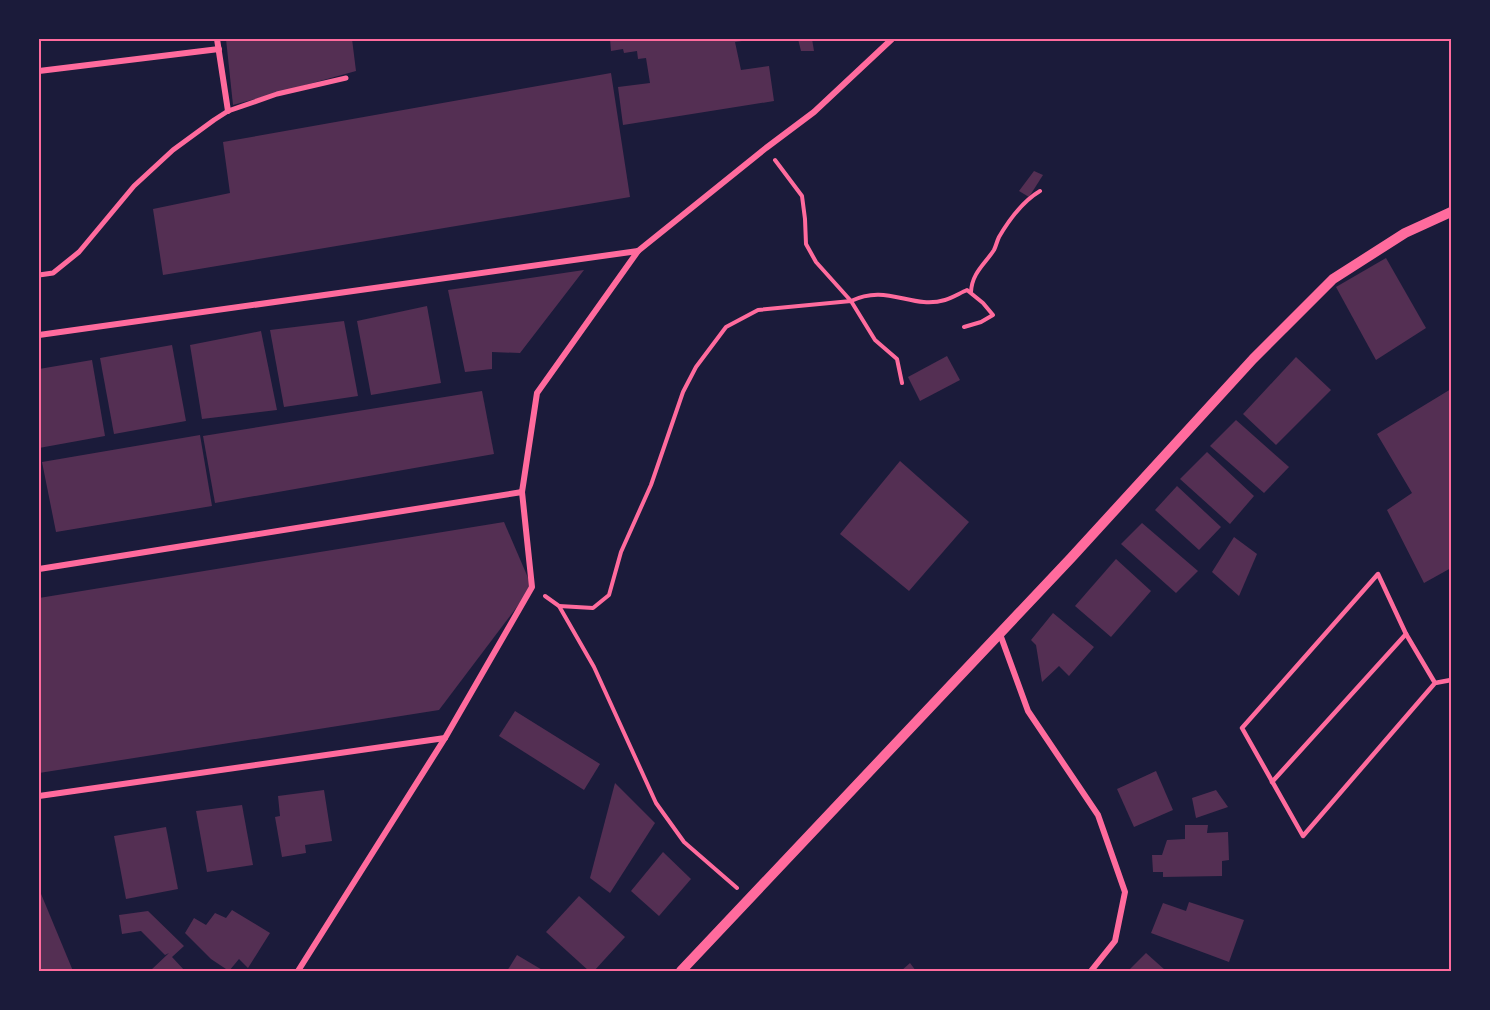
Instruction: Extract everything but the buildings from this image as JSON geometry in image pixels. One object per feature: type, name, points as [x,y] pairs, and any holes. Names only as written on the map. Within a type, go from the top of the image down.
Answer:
[{"type":"street","points":[[218,39],[228,111]]},
{"type":"street","points":[[298,971],[445,738],[532,586],[522,492],[537,393],[638,251],[814,112],[892,39]]},
{"type":"street","points":[[39,72],[219,49]]},
{"type":"street","points":[[39,275],[53,273],[79,252],[134,186],[173,150],[228,111],[277,94],[346,78]]},
{"type":"street","points":[[681,971],[1000,634],[1253,359],[1333,279],[1405,233],[1451,212]]},
{"type":"street","points":[[39,335],[638,251]]},
{"type":"street","points":[[39,570],[522,492]]},
{"type":"street","points":[[1000,634],[1028,711],[1098,815],[1125,892],[1115,941],[1091,971]]},
{"type":"street","points":[[39,796],[445,738]]},
{"type":"lane","points":[[1435,683],[1406,634],[1378,574],[1242,728],[1303,836],[1435,683],[1451,680]]},
{"type":"lane","points":[[1272,782],[1406,634]]},
{"type":"path","points":[[766,148],[802,196],[806,219],[806,244],[816,262],[851,301],[875,340],[897,359],[902,383]]},
{"type":"path","points":[[971,292],[971,282],[978,269],[996,248],[999,238],[1011,219],[1029,197],[1040,190]]},
{"type":"path","points":[[559,606],[594,608],[609,595],[621,552],[651,485],[683,392],[696,367],[726,327],[758,310],[851,301],[874,294],[891,295],[906,300],[945,301],[967,290],[993,315],[981,322],[964,327]]},
{"type":"path","points":[[532,586],[559,606],[594,667],[656,802],[684,842],[749,899]]}]
